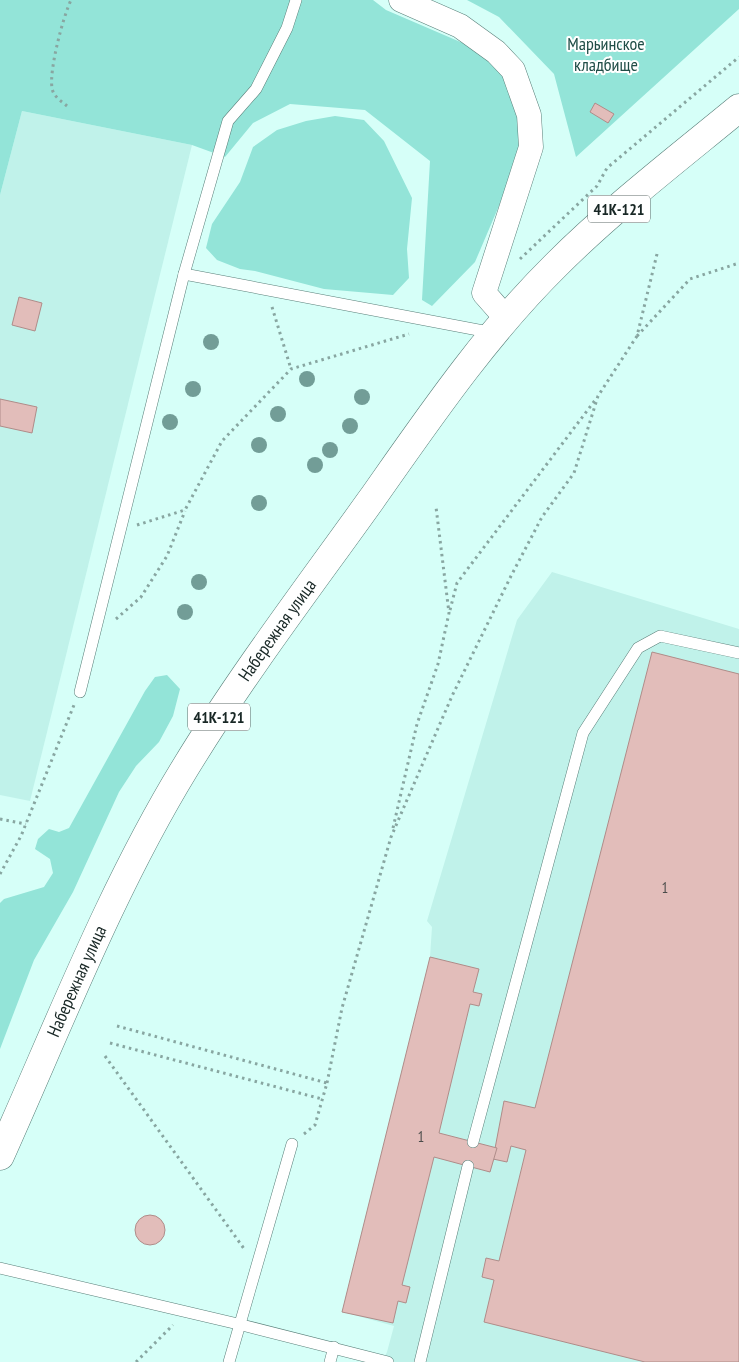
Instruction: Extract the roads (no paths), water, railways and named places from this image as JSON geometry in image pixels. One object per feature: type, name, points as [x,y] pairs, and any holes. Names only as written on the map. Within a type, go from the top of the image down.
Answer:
[{"type":"main road","name":"41К-121","points":[[500,325],[556,264],[604,221],[739,108]]},
{"type":"main road","name":"Набережная улица","points":[[0,1156],[114,904],[153,825],[185,768],[266,647],[401,458],[500,325]]},
{"type":"street","points":[[401,0],[460,26],[496,52],[513,70],[529,115],[531,147],[484,293],[500,325]]},
{"type":"lane","points":[[80,692],[184,274],[228,120],[256,89],[288,28],[296,0]]},
{"type":"lane","points":[[184,274],[267,290],[500,325]]},
{"type":"lane","points":[[473,1142],[582,733],[638,648],[660,636],[739,653]]},
{"type":"lane","points":[[229,1362],[238,1324],[292,1144]]},
{"type":"lane","points":[[420,1362],[468,1166]]},
{"type":"lane","points":[[0,1268],[334,1347],[388,1362]]},
{"type":"lane","points":[[330,1362],[334,1347]]},
{"type":"park label","name":"Марьинское кладбище","points":[[606,54]]}]
